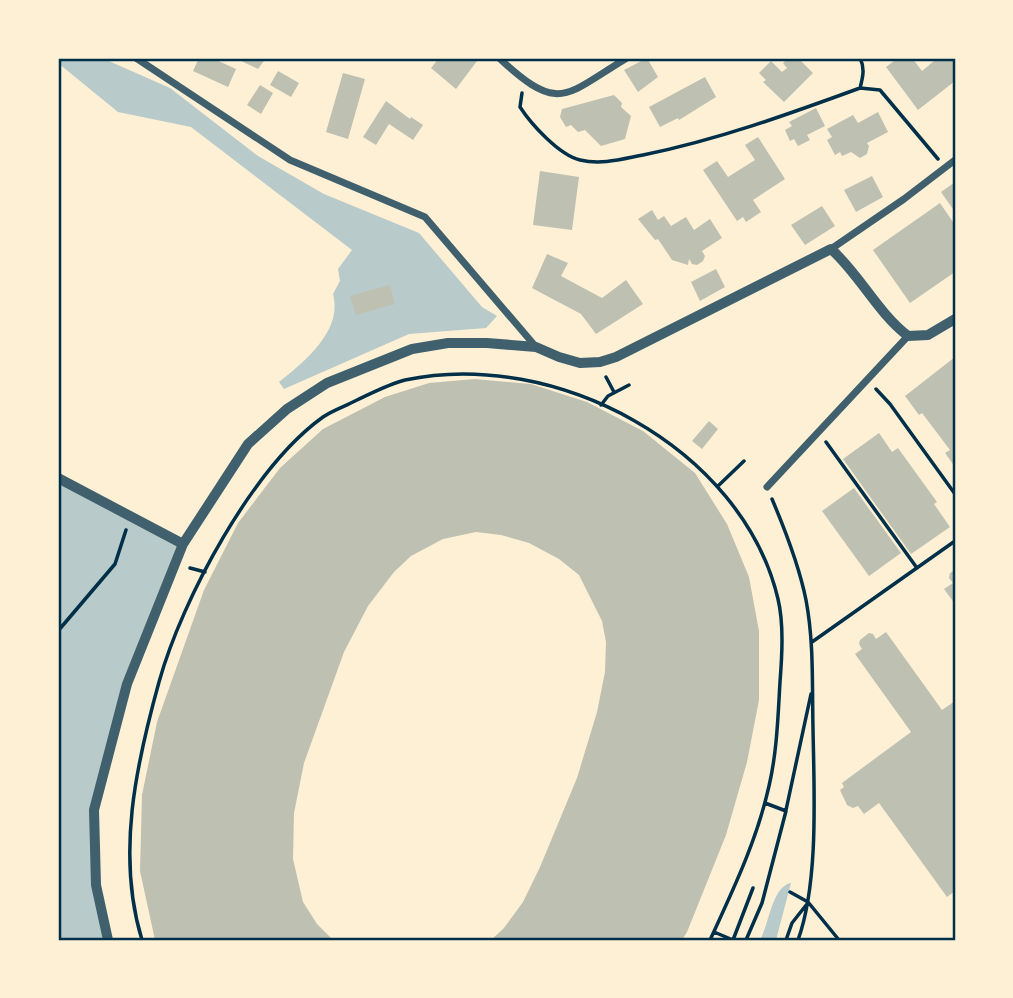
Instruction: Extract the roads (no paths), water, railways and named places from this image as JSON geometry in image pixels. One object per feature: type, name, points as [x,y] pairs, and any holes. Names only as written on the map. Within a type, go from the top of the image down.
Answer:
[{"type":"street","points":[[136,58],[290,160],[425,218],[536,347]]},
{"type":"street","points":[[499,58],[524,82],[538,90],[561,95],[582,88],[628,58]]},
{"type":"street","points":[[108,940],[96,885],[94,810],[127,684],[183,544],[248,444],[287,409],[327,383],[412,349],[461,343],[536,347],[580,363],[600,362],[616,357],[831,248],[904,199],[955,160]]},
{"type":"street","points":[[831,248],[845,261],[892,323],[908,336],[928,335],[955,319]]},
{"type":"street","points":[[767,488],[908,336]]},
{"type":"street","points":[[58,478],[183,544]]}]
